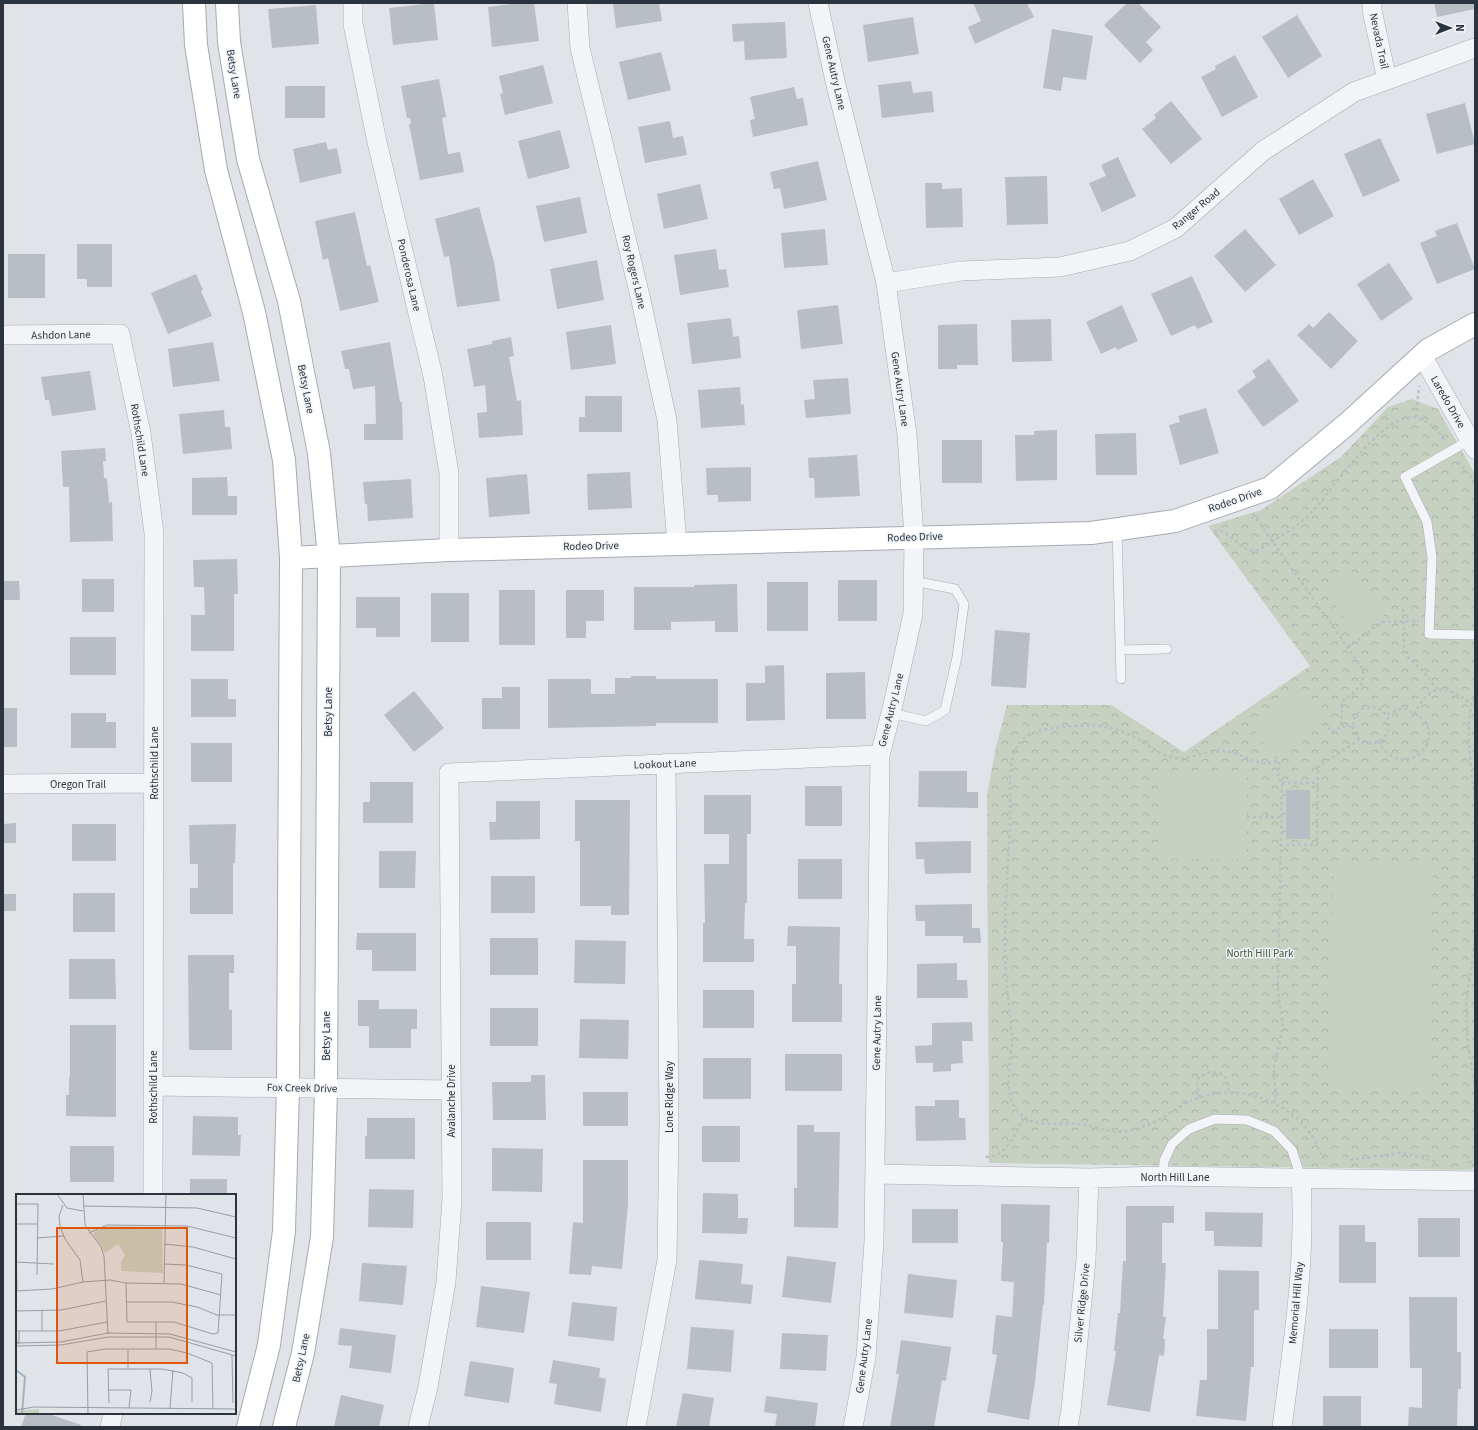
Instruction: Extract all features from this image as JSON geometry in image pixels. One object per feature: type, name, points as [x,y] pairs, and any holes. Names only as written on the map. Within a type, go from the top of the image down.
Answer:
[{"type":"main road","points":[[194,3],[196,45],[216,170],[254,312],[284,460],[291,558],[288,1088],[284,1231],[269,1345],[248,1427]]},
{"type":"main road","name":"Betsy Lane","points":[[227,3],[229,42],[248,159],[289,301],[317,445],[330,557],[326,1089],[322,1237],[303,1353],[284,1427]]},
{"type":"main road","name":"Rodeo Drive","points":[[291,558],[450,550],[1091,533],[1175,521],[1270,488],[1347,424],[1428,350],[1475,324]]},
{"type":"street","name":"Ponderosa Lane","points":[[353,3],[354,24],[378,142],[433,376],[450,473],[450,550]]},
{"type":"street","name":"Roy Rogers Lane","points":[[577,3],[580,48],[640,296],[667,420],[677,544]]},
{"type":"street","name":"Gene Autry Lane","points":[[818,3],[835,81],[886,282],[907,435],[914,538],[912,614],[891,713],[880,754],[874,1242],[866,1357],[853,1427]]},
{"type":"street","name":"Nevada Trail","points":[[1372,3],[1372,10],[1387,80]]},
{"type":"street","name":"Ranger Road","points":[[886,282],[960,271],[1060,267],[1130,251],[1176,228],[1263,151],[1354,92],[1475,48]]},
{"type":"street","name":"Ashdon Lane","points":[[3,335],[120,334]]},
{"type":"street","name":"Rothschild Lane","points":[[120,334],[141,433],[154,533],[153,1194]]},
{"type":"street","name":"Laredo Drive","points":[[1422,355],[1473,445]]},
{"type":"street","name":"Lookout Lane","points":[[450,773],[880,754]]},
{"type":"street","name":"Lone Ridge Way","points":[[636,1427],[667,1260],[669,1123],[666,764]]},
{"type":"street","name":"Avalanche Drive","points":[[418,1427],[428,1387],[446,1282],[452,1199],[450,773]]},
{"type":"street","name":"Oregon Trail","points":[[3,784],[154,784]]},
{"type":"street","name":"Fox Creek Drive","points":[[153,1086],[451,1090]]},
{"type":"street","name":"North Hill Lane","points":[[875,1174],[1089,1178],[1164,1176],[1475,1181]]},
{"type":"street","name":"Silver Ridge Drive","points":[[1068,1427],[1086,1260],[1089,1178]]},
{"type":"street","name":"Memorial Hill Way","points":[[1282,1427],[1296,1321],[1303,1214],[1301,1178]]},
{"type":"street","points":[[110,1427],[113,1414]]},
{"type":"lane","points":[[1473,445],[1405,477],[1427,522],[1432,557],[1429,634],[1475,635]]},
{"type":"lane","points":[[1117,529],[1121,679]]},
{"type":"lane","points":[[891,713],[926,721],[945,710],[957,657],[964,604],[955,589],[913,581]]},
{"type":"lane","points":[[1120,650],[1167,649]]},
{"type":"lane","points":[[1164,1176],[1164,1161],[1172,1144],[1189,1130],[1215,1119],[1247,1120],[1274,1131],[1292,1150],[1301,1178]]},
{"type":"path","points":[[1416,417],[1420,384]]},
{"type":"path","points":[[1214,530],[1223,531],[1248,550],[1258,550],[1301,523],[1312,513],[1336,481],[1378,435],[1394,423],[1405,418],[1416,417],[1427,422],[1438,431],[1445,441]]},
{"type":"path","points":[[1458,462],[1475,482]]},
{"type":"path","points":[[1245,497],[1250,510],[1363,669],[1363,682],[1356,690],[1341,702],[1343,710],[1341,727]]},
{"type":"path","points":[[1403,609],[1404,648],[1408,657],[1423,671],[1437,689]]},
{"type":"path","points":[[1348,647],[1382,622],[1403,621]]},
{"type":"path","points":[[1414,714],[1422,699],[1429,692],[1437,689],[1453,692],[1472,704]]},
{"type":"path","points":[[1475,698],[1469,710],[1469,748],[1475,799]]},
{"type":"path","points":[[1364,708],[1376,708],[1386,715],[1389,727],[1384,737],[1378,742],[1368,743],[1360,739],[1354,733],[1353,727],[1355,716],[1364,708]]},
{"type":"path","points":[[1378,742],[1386,753],[1402,760],[1413,759],[1420,755],[1426,748],[1428,730],[1426,723],[1421,717],[1403,708],[1386,715]]},
{"type":"path","points":[[1324,723],[1332,732],[1341,727],[1353,727]]},
{"type":"path","points":[[1277,761],[1265,764],[1254,762],[1231,752],[1219,750],[1210,751],[1187,758],[1168,756],[1116,728],[1100,725],[1049,728],[1026,736],[1019,743],[1014,751],[1010,776],[1010,832],[1005,939],[1006,975],[1012,1040],[1009,1091],[1013,1104],[1018,1112],[1024,1117],[1041,1124],[1076,1123],[1118,1132],[1128,1131],[1155,1122],[1187,1102],[1200,1097],[1229,1092],[1257,1096],[1274,1103],[1289,1112],[1298,1120],[1315,1140],[1324,1160],[1328,1161]]},
{"type":"path","points":[[1280,845],[1317,845],[1318,767],[1360,739]]},
{"type":"path","points":[[1274,1103],[1276,1094],[1274,1066],[1283,1028],[1278,992],[1282,783],[1278,778],[1280,765],[1275,756]]},
{"type":"path","points":[[1282,783],[1318,783]]},
{"type":"path","points":[[1247,816],[1281,817]]},
{"type":"path","points":[[1475,943],[1466,1002],[1468,1045],[1475,1087]]},
{"type":"path","points":[[1200,1097],[1197,1081],[1201,1076],[1214,1072],[1224,1075],[1229,1092]]},
{"type":"path","points":[[986,1157],[993,1157],[1000,1154],[1006,1148],[1024,1117]]},
{"type":"path","points":[[1348,1160],[1398,1153],[1442,1164]]},
{"type":"path","points":[[1466,1164],[1475,1158]]},
{"type":"green space","name":"North Hill Park","points":[[1412,399],[1438,409],[1475,474],[1475,1166],[1471,1170],[989,1163],[987,794],[996,747],[1007,705],[1111,705],[1184,752],[1310,666],[1208,526],[1261,510],[1341,457],[1388,407]]},
{"type":"green space","points":[[1352,571],[1384,616],[1357,636],[1325,591]]},
{"type":"green space","points":[[1304,688],[1326,721],[1273,757],[1251,725]]},
{"type":"green space","points":[[1159,770],[1247,772],[1246,860],[1158,858]]},
{"type":"green space","points":[[1334,862],[1433,865],[1428,1092],[1328,1089]]},
{"type":"building","points":[[434,3],[438,40],[393,45],[389,8]]},
{"type":"building","points":[[519,3],[534,3],[539,41],[492,47],[488,7]]},
{"type":"building","points":[[613,3],[659,3],[662,21],[616,28]]},
{"type":"building","points":[[973,3],[1027,3],[1034,17],[975,44],[968,27],[981,21]]},
{"type":"building","points":[[1127,3],[1138,3],[1161,27],[1146,42],[1153,50],[1140,63],[1104,25]]},
{"type":"building","points":[[1434,3],[1475,3],[1475,9],[1437,17]]},
{"type":"building","points":[[316,5],[319,44],[272,48],[268,9]]},
{"type":"building","points":[[1297,15],[1322,56],[1288,78],[1262,37]]},
{"type":"building","points":[[913,17],[919,54],[868,62],[863,25]]},
{"type":"building","points":[[785,22],[787,58],[745,60],[744,41],[733,42],[732,24]]},
{"type":"building","points":[[1052,29],[1093,36],[1086,80],[1063,77],[1061,91],[1043,88]]},
{"type":"building","points":[[661,52],[671,90],[628,100],[619,62]]},
{"type":"building","points":[[1235,55],[1258,97],[1222,117],[1201,77],[1216,69],[1215,66]]},
{"type":"building","points":[[543,65],[553,103],[505,115],[500,94],[503,93],[499,76]]},
{"type":"building","points":[[439,79],[446,117],[442,118],[448,154],[460,152],[464,172],[420,180],[409,124],[411,124],[410,118],[407,118],[401,86]]},
{"type":"building","points":[[911,81],[913,93],[932,91],[934,112],[882,118],[878,85]]},
{"type":"building","points":[[285,86],[325,86],[325,118],[285,118]]},
{"type":"building","points":[[794,87],[797,99],[803,98],[808,125],[753,137],[750,120],[755,119],[750,97]]},
{"type":"building","points":[[1171,101],[1202,139],[1171,164],[1142,129],[1156,118],[1154,115]]},
{"type":"building","points":[[1465,103],[1475,144],[1437,154],[1426,114]]},
{"type":"building","points":[[670,121],[673,138],[683,136],[687,155],[645,163],[638,127]]},
{"type":"building","points":[[560,130],[570,168],[528,179],[518,141]]},
{"type":"building","points":[[1380,138],[1400,181],[1363,197],[1344,154]]},
{"type":"building","points":[[326,142],[328,150],[337,148],[342,173],[300,183],[293,149]]},
{"type":"building","points":[[1118,157],[1136,196],[1102,212],[1089,183],[1106,176],[1101,165]]},
{"type":"building","points":[[818,161],[827,200],[784,209],[780,188],[774,189],[770,172]]},
{"type":"building","points":[[1047,176],[1048,224],[1007,225],[1005,177]]},
{"type":"building","points":[[1313,179],[1334,216],[1299,235],[1279,199]]},
{"type":"building","points":[[925,183],[942,183],[942,189],[962,188],[963,227],[926,228]]},
{"type":"building","points":[[700,184],[708,219],[664,229],[657,194]]},
{"type":"building","points":[[580,197],[587,233],[544,242],[536,206]]},
{"type":"building","points":[[479,207],[494,262],[500,301],[457,307],[449,256],[444,257],[435,219]]},
{"type":"building","points":[[355,212],[367,266],[370,265],[379,302],[340,311],[328,258],[323,260],[315,221]]},
{"type":"building","points":[[1457,223],[1475,269],[1437,284],[1420,243],[1437,236],[1435,231]]},
{"type":"building","points":[[825,229],[828,265],[784,268],[781,233]]},
{"type":"building","points":[[1245,229],[1276,265],[1245,292],[1214,256]]},
{"type":"building","points":[[77,244],[112,244],[112,287],[87,287],[87,279],[77,279]]},
{"type":"building","points":[[716,249],[719,270],[726,269],[729,287],[680,295],[674,255]]},
{"type":"building","points":[[8,254],[45,254],[45,298],[8,298]]},
{"type":"building","points":[[597,260],[604,300],[557,309],[550,269]]},
{"type":"building","points":[[1389,263],[1413,299],[1381,321],[1357,284]]},
{"type":"building","points":[[196,274],[203,290],[201,291],[212,316],[168,334],[151,293]]},
{"type":"building","points":[[1192,276],[1213,322],[1197,329],[1195,325],[1171,336],[1151,294]]},
{"type":"building","points":[[838,305],[843,344],[801,349],[797,310]]},
{"type":"building","points":[[1122,305],[1138,341],[1117,350],[1116,347],[1101,354],[1086,322]]},
{"type":"building","points":[[1329,312],[1358,341],[1331,369],[1297,335],[1309,324],[1313,328]]},
{"type":"building","points":[[731,318],[733,337],[739,336],[741,358],[692,364],[687,323]]},
{"type":"building","points":[[1051,319],[1052,361],[1012,362],[1011,320]]},
{"type":"building","points":[[977,324],[978,365],[957,365],[957,369],[938,369],[938,325]]},
{"type":"building","points":[[611,325],[616,364],[571,370],[566,332]]},
{"type":"building","points":[[511,337],[514,356],[509,357],[517,401],[521,400],[523,435],[479,438],[477,413],[487,412],[485,385],[474,387],[467,349],[492,344],[492,341]]},
{"type":"building","points":[[213,342],[220,381],[173,387],[168,349]]},
{"type":"building","points":[[390,342],[400,402],[402,402],[403,440],[364,440],[364,424],[376,424],[375,386],[353,389],[349,369],[345,369],[341,351]]},
{"type":"building","points":[[1269,359],[1299,401],[1263,427],[1237,391],[1256,377],[1252,371]]},
{"type":"building","points":[[90,371],[96,410],[52,416],[49,400],[45,400],[41,377]]},
{"type":"building","points":[[848,378],[851,414],[806,418],[804,400],[815,399],[813,380]]},
{"type":"building","points":[[740,387],[741,405],[744,404],[745,425],[701,428],[698,390]]},
{"type":"building","points":[[585,396],[622,396],[622,432],[579,432],[579,417],[585,417]]},
{"type":"building","points":[[1206,408],[1219,453],[1180,465],[1169,425],[1180,422],[1178,416]]},
{"type":"building","points":[[224,410],[225,427],[230,427],[232,449],[183,454],[179,414]]},
{"type":"building","points":[[1057,430],[1057,480],[1016,481],[1015,435],[1034,435],[1034,431]]},
{"type":"building","points":[[1136,433],[1137,475],[1096,475],[1095,434]]},
{"type":"building","points":[[942,440],[982,440],[982,483],[942,483]]},
{"type":"building","points":[[105,448],[106,461],[103,461],[104,478],[107,478],[109,503],[112,502],[113,541],[70,542],[69,487],[63,487],[61,451]]},
{"type":"building","points":[[857,455],[860,496],[815,498],[814,478],[809,478],[808,458]]},
{"type":"building","points":[[751,467],[751,501],[718,502],[718,495],[707,495],[706,468]]},
{"type":"building","points":[[630,472],[632,508],[588,510],[587,474]]},
{"type":"building","points":[[527,474],[530,514],[489,517],[486,478]]},
{"type":"building","points":[[227,477],[228,496],[237,496],[237,515],[192,515],[192,478]]},
{"type":"building","points":[[411,479],[413,518],[368,521],[363,482]]},
{"type":"building","points":[[237,559],[238,594],[234,594],[234,651],[191,651],[191,615],[205,615],[204,587],[194,587],[193,560]]},
{"type":"building","points":[[82,579],[114,579],[114,612],[82,612]]},
{"type":"building","points":[[838,580],[877,580],[877,621],[838,621]]},
{"type":"building","points":[[3,581],[19,581],[20,600],[3,600]]},
{"type":"building","points":[[767,582],[808,582],[808,631],[767,631]]},
{"type":"building","points":[[737,584],[738,632],[715,632],[715,621],[671,622],[671,630],[634,630],[634,587],[694,587],[694,585]]},
{"type":"building","points":[[499,590],[535,590],[535,645],[499,645]]},
{"type":"building","points":[[566,590],[604,590],[604,621],[586,621],[586,638],[566,638]]},
{"type":"building","points":[[431,593],[469,593],[469,642],[431,642]]},
{"type":"building","points":[[356,597],[400,597],[400,637],[376,637],[376,628],[356,628]]},
{"type":"building","points":[[995,630],[1030,633],[1026,688],[991,686]]},
{"type":"building","points":[[70,637],[116,637],[116,675],[70,675]]},
{"type":"building","points":[[784,665],[785,720],[746,721],[746,683],[765,683],[765,666]]},
{"type":"building","points":[[865,672],[866,719],[826,719],[826,673]]},
{"type":"building","points":[[631,676],[656,676],[656,679],[718,679],[718,723],[656,723],[656,726],[548,728],[548,679],[591,679],[591,694],[615,694],[615,678],[631,678]]},
{"type":"building","points":[[191,679],[228,679],[228,699],[236,699],[236,717],[191,717]]},
{"type":"building","points":[[502,687],[520,687],[520,729],[482,729],[482,698],[502,698]]},
{"type":"building","points":[[414,691],[444,728],[414,752],[384,715]]},
{"type":"building","points":[[3,708],[17,708],[17,747],[3,747]]},
{"type":"building","points":[[71,713],[106,713],[106,722],[116,722],[116,748],[71,748]]},
{"type":"building","points":[[191,743],[232,743],[232,782],[191,782]]},
{"type":"building","points":[[919,771],[967,771],[967,792],[978,792],[978,808],[918,807]]},
{"type":"building","points":[[370,782],[413,782],[413,823],[363,823],[363,802],[370,802]]},
{"type":"building","points":[[805,786],[842,786],[842,826],[805,826]]},
{"type":"building","points":[[1286,790],[1310,790],[1310,839],[1286,839]]},
{"type":"building","points":[[704,795],[751,795],[751,834],[747,834],[747,903],[745,903],[744,939],[754,939],[754,962],[703,962],[703,923],[705,923],[704,864],[729,864],[729,834],[704,834]]},
{"type":"building","points":[[575,800],[630,800],[629,915],[611,915],[611,906],[580,906],[580,841],[575,841]]},
{"type":"building","points":[[496,801],[540,801],[540,839],[490,840],[489,822],[496,822]]},
{"type":"building","points":[[16,823],[16,843],[3,843],[3,824]]},
{"type":"building","points":[[72,824],[116,824],[116,861],[72,861]]},
{"type":"building","points":[[236,824],[235,863],[233,863],[233,914],[190,914],[190,888],[198,888],[198,864],[190,864],[189,825]]},
{"type":"building","points":[[971,841],[971,873],[925,874],[924,859],[916,859],[915,842]]},
{"type":"building","points":[[379,851],[416,851],[415,888],[379,888]]},
{"type":"building","points":[[798,859],[842,859],[842,899],[798,899]]},
{"type":"building","points":[[491,876],[535,876],[535,913],[491,913]]},
{"type":"building","points":[[73,893],[115,893],[115,932],[73,932]]},
{"type":"building","points":[[3,894],[16,894],[16,911],[3,911]]},
{"type":"building","points":[[972,904],[972,928],[980,928],[981,943],[963,943],[963,936],[925,936],[925,921],[916,921],[915,905]]},
{"type":"building","points":[[788,926],[840,927],[839,984],[842,984],[842,1022],[792,1022],[792,984],[796,984],[796,946],[787,946]]},
{"type":"building","points":[[357,933],[416,933],[416,971],[372,971],[372,950],[356,950]]},
{"type":"building","points":[[490,938],[538,938],[538,975],[490,975]]},
{"type":"building","points":[[575,940],[626,941],[625,984],[574,983]]},
{"type":"building","points":[[188,955],[234,955],[234,973],[229,973],[229,1010],[232,1010],[232,1050],[189,1050]]},
{"type":"building","points":[[69,959],[115,959],[116,999],[69,999]]},
{"type":"building","points":[[957,963],[957,980],[967,980],[968,998],[917,998],[917,964]]},
{"type":"building","points":[[703,990],[754,990],[754,1028],[703,1028]]},
{"type":"building","points":[[358,1000],[379,1000],[379,1009],[417,1009],[417,1029],[411,1029],[411,1048],[369,1048],[369,1026],[358,1026]]},
{"type":"building","points":[[490,1008],[538,1008],[538,1046],[490,1046]]},
{"type":"building","points":[[580,1019],[629,1020],[628,1059],[579,1058]]},
{"type":"building","points":[[972,1022],[973,1041],[962,1041],[963,1063],[951,1064],[951,1071],[933,1072],[933,1063],[916,1063],[915,1046],[932,1045],[932,1023]]},
{"type":"building","points":[[70,1025],[116,1025],[116,1117],[66,1116],[66,1095],[69,1095],[70,1077]]},
{"type":"building","points":[[785,1054],[842,1054],[842,1091],[785,1091]]},
{"type":"building","points":[[703,1058],[751,1058],[751,1099],[703,1099]]},
{"type":"building","points":[[531,1075],[545,1075],[546,1120],[493,1120],[492,1082],[531,1082]]},
{"type":"building","points":[[583,1092],[628,1092],[628,1126],[583,1126]]},
{"type":"building","points":[[935,1100],[959,1100],[959,1118],[965,1118],[966,1140],[916,1141],[915,1106],[935,1106]]},
{"type":"building","points":[[193,1116],[238,1117],[238,1135],[241,1135],[240,1156],[192,1155]]},
{"type":"building","points":[[367,1118],[415,1118],[415,1159],[365,1159]]},
{"type":"building","points":[[797,1125],[814,1125],[814,1132],[840,1132],[838,1228],[794,1227],[794,1188],[797,1188]]},
{"type":"building","points":[[702,1126],[740,1126],[740,1162],[702,1162]]},
{"type":"building","points":[[70,1146],[114,1146],[114,1182],[70,1182]]},
{"type":"building","points":[[492,1148],[543,1149],[542,1192],[492,1191]]},
{"type":"building","points":[[583,1160],[628,1160],[628,1204],[622,1269],[592,1266],[591,1275],[569,1274],[573,1222],[583,1223]]},
{"type":"building","points":[[190,1179],[227,1179],[227,1194],[190,1194]]},
{"type":"building","points":[[369,1189],[414,1190],[413,1228],[368,1227]]},
{"type":"building","points":[[703,1193],[738,1194],[738,1218],[748,1218],[747,1234],[702,1233]]},
{"type":"building","points":[[1001,1204],[1050,1205],[1049,1243],[1047,1243],[1044,1305],[1029,1420],[987,1412],[997,1355],[992,1354],[996,1315],[1012,1317],[1014,1282],[1001,1281],[1003,1242],[1001,1242]]},
{"type":"building","points":[[1126,1206],[1174,1206],[1174,1223],[1162,1223],[1162,1263],[1166,1263],[1163,1317],[1166,1317],[1163,1339],[1165,1339],[1164,1356],[1159,1355],[1150,1412],[1107,1405],[1116,1351],[1114,1351],[1118,1313],[1120,1313],[1123,1261],[1126,1261]]},
{"type":"building","points":[[912,1209],[958,1209],[958,1243],[912,1243]]},
{"type":"building","points":[[1205,1212],[1263,1213],[1262,1247],[1214,1246],[1214,1231],[1205,1231]]},
{"type":"building","points":[[1418,1218],[1460,1218],[1460,1257],[1418,1257]]},
{"type":"building","points":[[486,1222],[531,1222],[531,1260],[486,1260]]},
{"type":"building","points":[[1339,1225],[1365,1225],[1365,1242],[1376,1242],[1376,1283],[1339,1283]]},
{"type":"building","points":[[787,1256],[836,1262],[831,1303],[782,1297]]},
{"type":"building","points":[[699,1260],[743,1264],[741,1284],[753,1285],[751,1304],[695,1299]]},
{"type":"building","points":[[362,1263],[407,1266],[403,1305],[359,1301]]},
{"type":"building","points":[[1218,1270],[1259,1271],[1259,1310],[1254,1310],[1254,1367],[1251,1367],[1246,1421],[1196,1416],[1200,1380],[1207,1380],[1207,1329],[1218,1329]]},
{"type":"building","points":[[908,1274],[957,1280],[953,1318],[904,1313]]},
{"type":"building","points":[[481,1286],[530,1292],[524,1333],[476,1327]]},
{"type":"building","points":[[1409,1297],[1457,1297],[1457,1352],[1461,1352],[1461,1389],[1458,1389],[1457,1427],[1408,1427],[1409,1407],[1422,1408],[1422,1368],[1410,1368]]},
{"type":"building","points":[[572,1302],[617,1307],[614,1341],[568,1336]]},
{"type":"building","points":[[691,1327],[734,1330],[731,1372],[687,1369]]},
{"type":"building","points":[[340,1328],[396,1335],[391,1373],[349,1368],[352,1346],[338,1345]]},
{"type":"building","points":[[1329,1329],[1378,1329],[1378,1368],[1329,1368]]},
{"type":"building","points":[[782,1333],[828,1335],[826,1371],[780,1369]]},
{"type":"building","points":[[901,1340],[951,1347],[946,1381],[942,1380],[934,1427],[890,1427],[899,1374],[896,1374]]},
{"type":"building","points":[[553,1360],[600,1368],[599,1377],[606,1379],[601,1412],[554,1404],[557,1384],[549,1383]]},
{"type":"building","points":[[470,1361],[514,1368],[509,1403],[464,1396]]},
{"type":"building","points":[[683,1393],[714,1398],[709,1427],[676,1427]]},
{"type":"building","points":[[341,1395],[384,1405],[379,1427],[334,1427]]},
{"type":"building","points":[[766,1396],[818,1403],[815,1427],[775,1427],[777,1414],[764,1412]]},
{"type":"building","points":[[1323,1396],[1361,1396],[1361,1427],[1323,1427]]},
{"type":"building","points":[[26,1414],[49,1414],[81,1425],[80,1427],[21,1427]]}]
